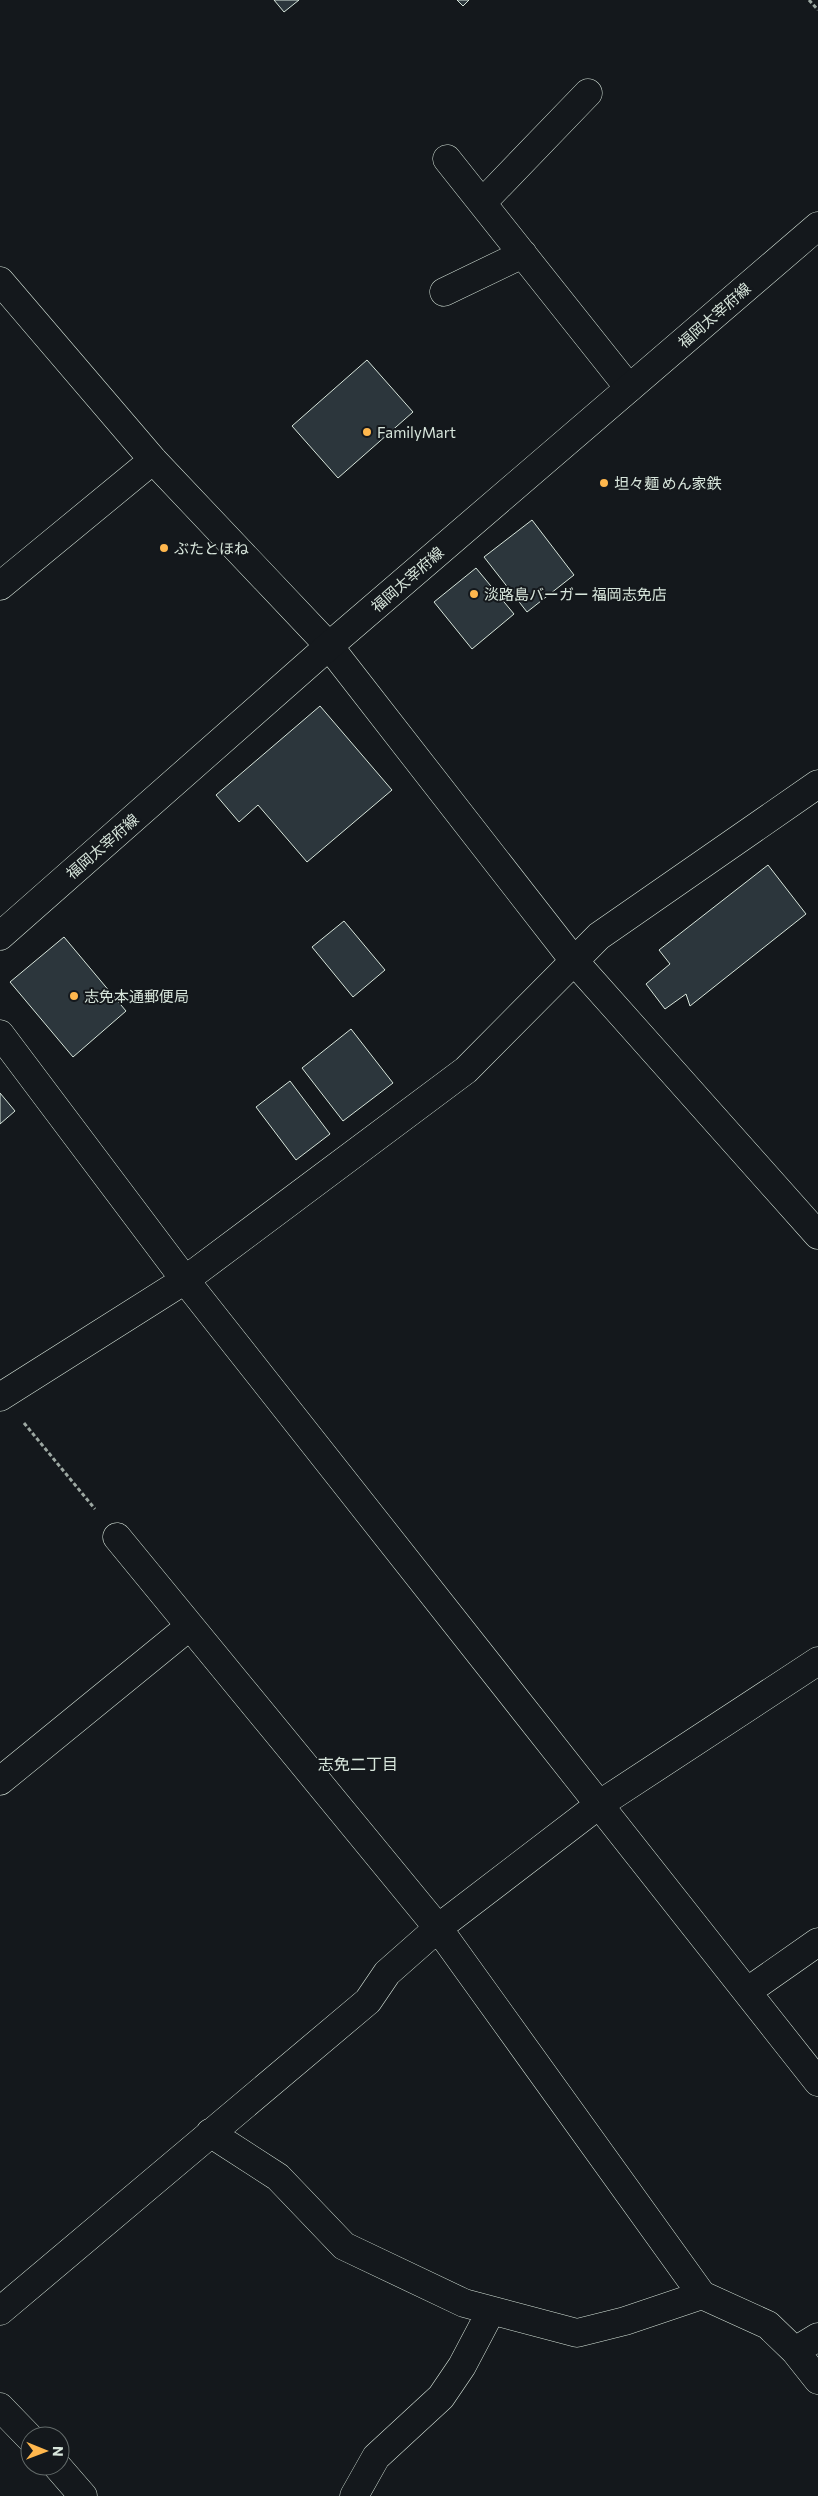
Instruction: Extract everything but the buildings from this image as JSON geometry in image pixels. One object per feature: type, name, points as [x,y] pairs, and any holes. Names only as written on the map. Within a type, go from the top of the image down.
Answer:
[{"type":"street","points":[[482,203],[588,93]]},
{"type":"street","points":[[447,159],[629,388]]},
{"type":"street","name":"福岡太宰府線","points":[[0,936],[329,646],[818,226]]},
{"type":"street","points":[[444,292],[523,254]]},
{"type":"street","points":[[0,281],[153,460],[329,646],[575,962],[818,1235]]},
{"type":"street","points":[[0,586],[153,460]]},
{"type":"street","points":[[1,1396],[185,1280],[466,1070],[599,936],[818,784]]},
{"type":"street","points":[[0,1034],[185,1280],[818,2082]]},
{"type":"street","points":[[118,1537],[438,1928],[702,2295],[768,2325],[795,2351],[818,2380]]},
{"type":"street","points":[[0,1781],[190,1626]]},
{"type":"street","points":[[0,2311],[368,2001],[387,1974],[438,1928],[600,1804],[818,1661]]},
{"type":"street","points":[[748,1991],[818,1942]]},
{"type":"street","points":[[210,2134],[278,2177],[344,2246],[464,2303],[577,2333],[625,2321],[702,2295]]},
{"type":"street","points":[[354,2496],[376,2457],[441,2397],[462,2366],[491,2311]]},
{"type":"street","points":[[795,2351],[818,2337]]},
{"type":"street","points":[[0,2407],[20,2428]]},
{"type":"street","points":[[66,2476],[83,2496]]},
{"type":"path","points":[[809,0],[818,10]]},
{"type":"path","points":[[1,1396],[118,1537]]},
{"type":"place","name":"FamilyMart","points":[[367,432]]},
{"type":"place","name":"坦々麺 めん家鉄","points":[[604,483]]},
{"type":"place","name":"ぶたとほね","points":[[164,548]]},
{"type":"place","name":"淡路島バーガー 福岡志免店","points":[[474,594]]},
{"type":"place","name":"志免本通郵便局","points":[[74,996]]},
{"type":"district","name":"志免二丁目","points":[[358,1763]]}]
